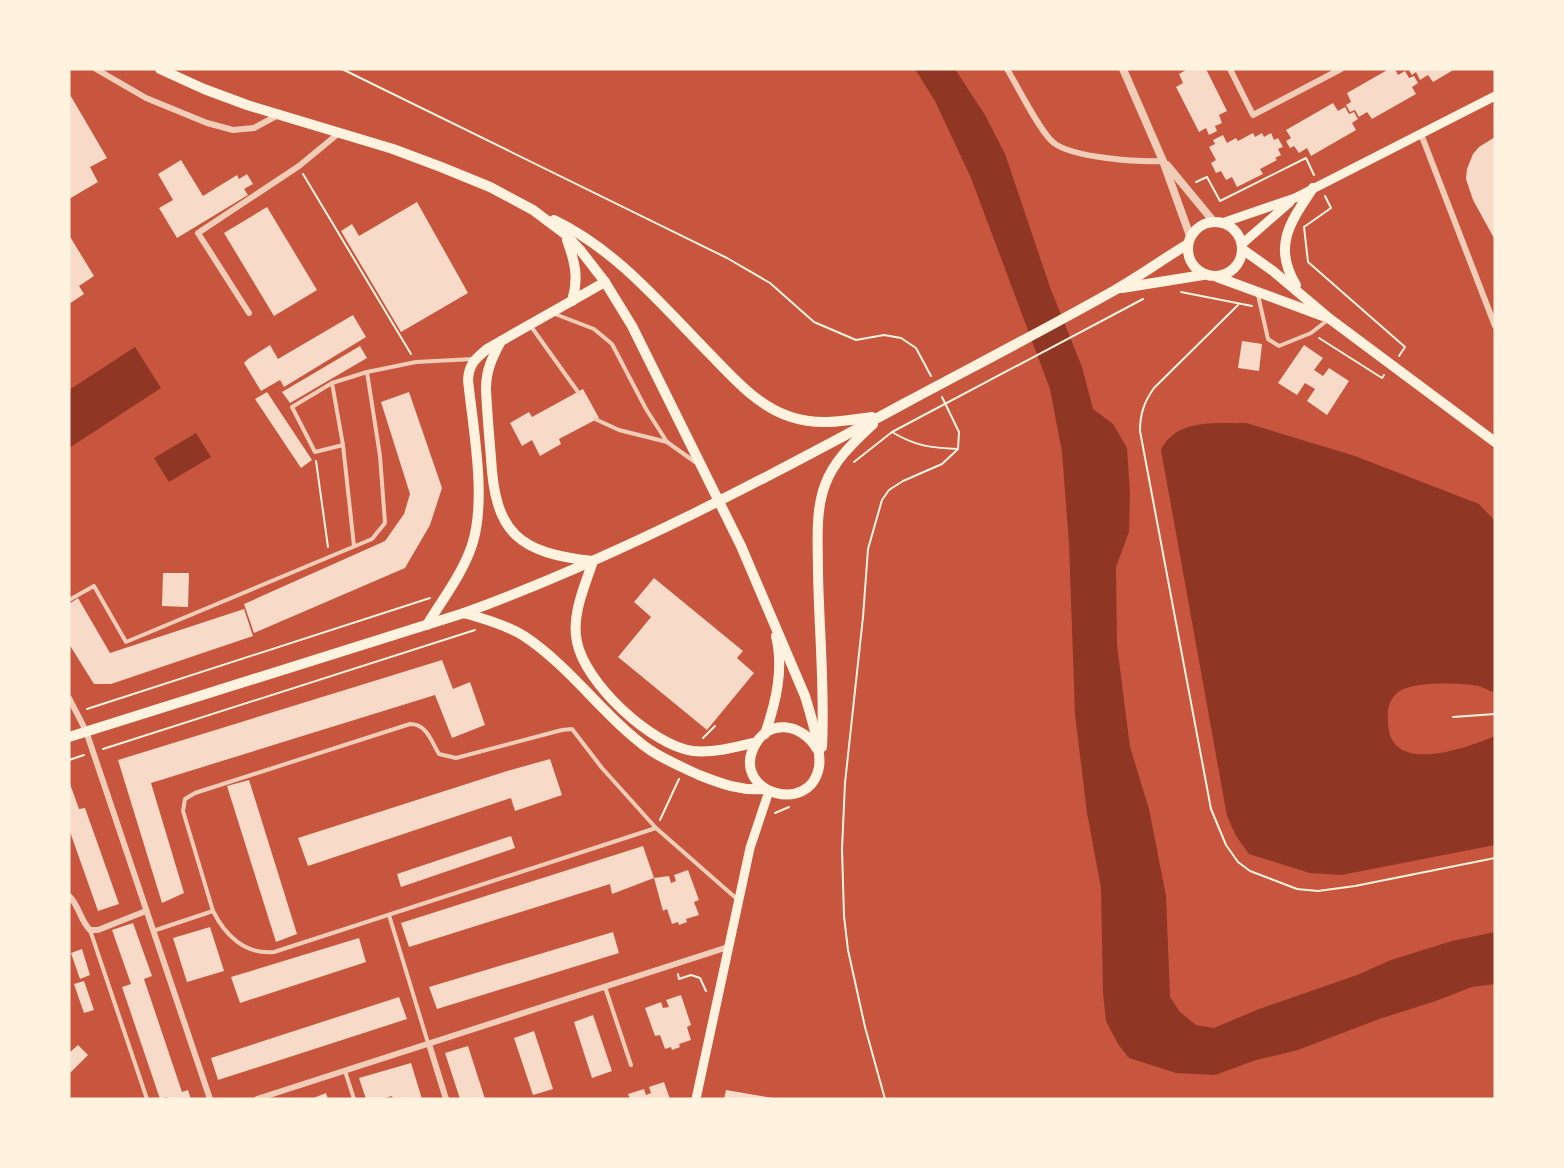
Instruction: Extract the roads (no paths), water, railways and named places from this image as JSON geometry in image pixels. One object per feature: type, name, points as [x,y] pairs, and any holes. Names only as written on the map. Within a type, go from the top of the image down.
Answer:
[{"type":"main road","points":[[160,69],[204,90],[278,115],[393,149],[451,171],[490,187],[579,233],[612,256],[739,384],[772,409],[790,417],[813,422],[837,423],[883,415]]},
{"type":"main road","points":[[1216,277],[1232,271],[1241,257],[1242,246],[1295,198],[1495,96]]},
{"type":"main road","points":[[1300,292],[1289,274],[1284,258],[1286,238],[1293,217],[1316,186]]},
{"type":"main road","points":[[69,737],[464,613],[524,591],[593,561],[664,528],[883,415],[1116,290],[1189,240],[1200,226],[1295,198]]},
{"type":"main road","points":[[464,613],[497,623],[524,636],[642,743],[659,756],[684,768],[736,789],[767,790],[789,795],[799,793],[814,779],[818,770],[818,754],[805,696],[741,546],[703,468],[632,326],[605,282],[581,250],[565,234],[532,210]]},
{"type":"main road","points":[[1218,222],[1235,231],[1242,246],[1330,319],[1495,442]]},
{"type":"main road","points":[[565,234],[577,274],[572,301]]},
{"type":"main road","points":[[1189,240],[1187,253],[1190,262],[1203,275]]},
{"type":"main road","points":[[1116,290],[1203,275],[1216,277],[1330,319]]},
{"type":"main road","points":[[427,625],[465,562],[477,527],[478,488],[468,380],[469,369],[474,359],[605,282]]},
{"type":"main road","points":[[502,341],[489,364],[486,375],[492,484],[501,516],[510,530],[537,549],[561,557],[593,561]]},
{"type":"main road","points":[[818,754],[822,746],[820,506],[824,486],[832,469],[856,440],[883,415]]},
{"type":"main road","points":[[593,561],[580,602],[575,631],[580,655],[603,689],[654,735],[682,748],[703,752],[718,751],[761,738],[774,729],[795,728],[812,740],[818,754]]},
{"type":"main road","points":[[767,790],[752,772],[751,762],[752,751],[761,738],[774,708],[779,683],[777,641],[772,618]]},
{"type":"main road","points":[[696,1099],[738,900],[767,790]]},
{"type":"street","points":[[96,69],[146,98],[207,123],[233,130],[254,128],[278,115]]},
{"type":"street","points":[[1007,69],[1053,143],[1063,149],[1118,159],[1163,160],[1218,222]]},
{"type":"street","points":[[1123,69],[1163,160],[1189,240]]},
{"type":"street","points":[[1230,69],[1253,115],[1341,69]]},
{"type":"street","points":[[249,313],[198,232],[299,166],[340,132]]},
{"type":"street","points":[[1421,134],[1495,326]]},
{"type":"street","points":[[69,698],[86,731],[210,1099]]},
{"type":"street","points":[[69,896],[73,899],[83,923],[90,930],[98,930],[146,911]]},
{"type":"street","points":[[257,1099],[728,947]]},
{"type":"street","points":[[429,1044],[446,1099]]},
{"type":"lane","points":[[1257,292],[1268,339],[1279,346],[1311,333],[1330,319]]},
{"type":"lane","points":[[552,312],[594,329],[612,344],[646,409],[667,442],[703,468]]},
{"type":"lane","points":[[529,325],[578,392]]},
{"type":"lane","points":[[343,445],[315,452],[292,406],[332,383],[367,372],[416,362],[474,359]]},
{"type":"lane","points":[[69,600],[94,586],[126,642],[372,539],[385,524],[380,456],[367,372]]},
{"type":"lane","points":[[332,383],[343,445],[354,546]]},
{"type":"lane","points":[[595,419],[619,430],[667,442]]},
{"type":"lane","points":[[656,828],[274,952],[263,953],[249,950],[240,944],[219,922],[213,911],[183,811],[185,799],[195,792],[410,724],[419,724],[425,728],[439,754],[456,758],[572,729],[602,768],[656,828],[738,900]]},
{"type":"lane","points":[[153,932],[213,911]]},
{"type":"lane","points":[[389,915],[429,1044]]},
{"type":"lane","points":[[90,930],[147,1099]]},
{"type":"lane","points":[[605,987],[630,1065]]},
{"type":"lane","points":[[345,1071],[354,1099]]}]
